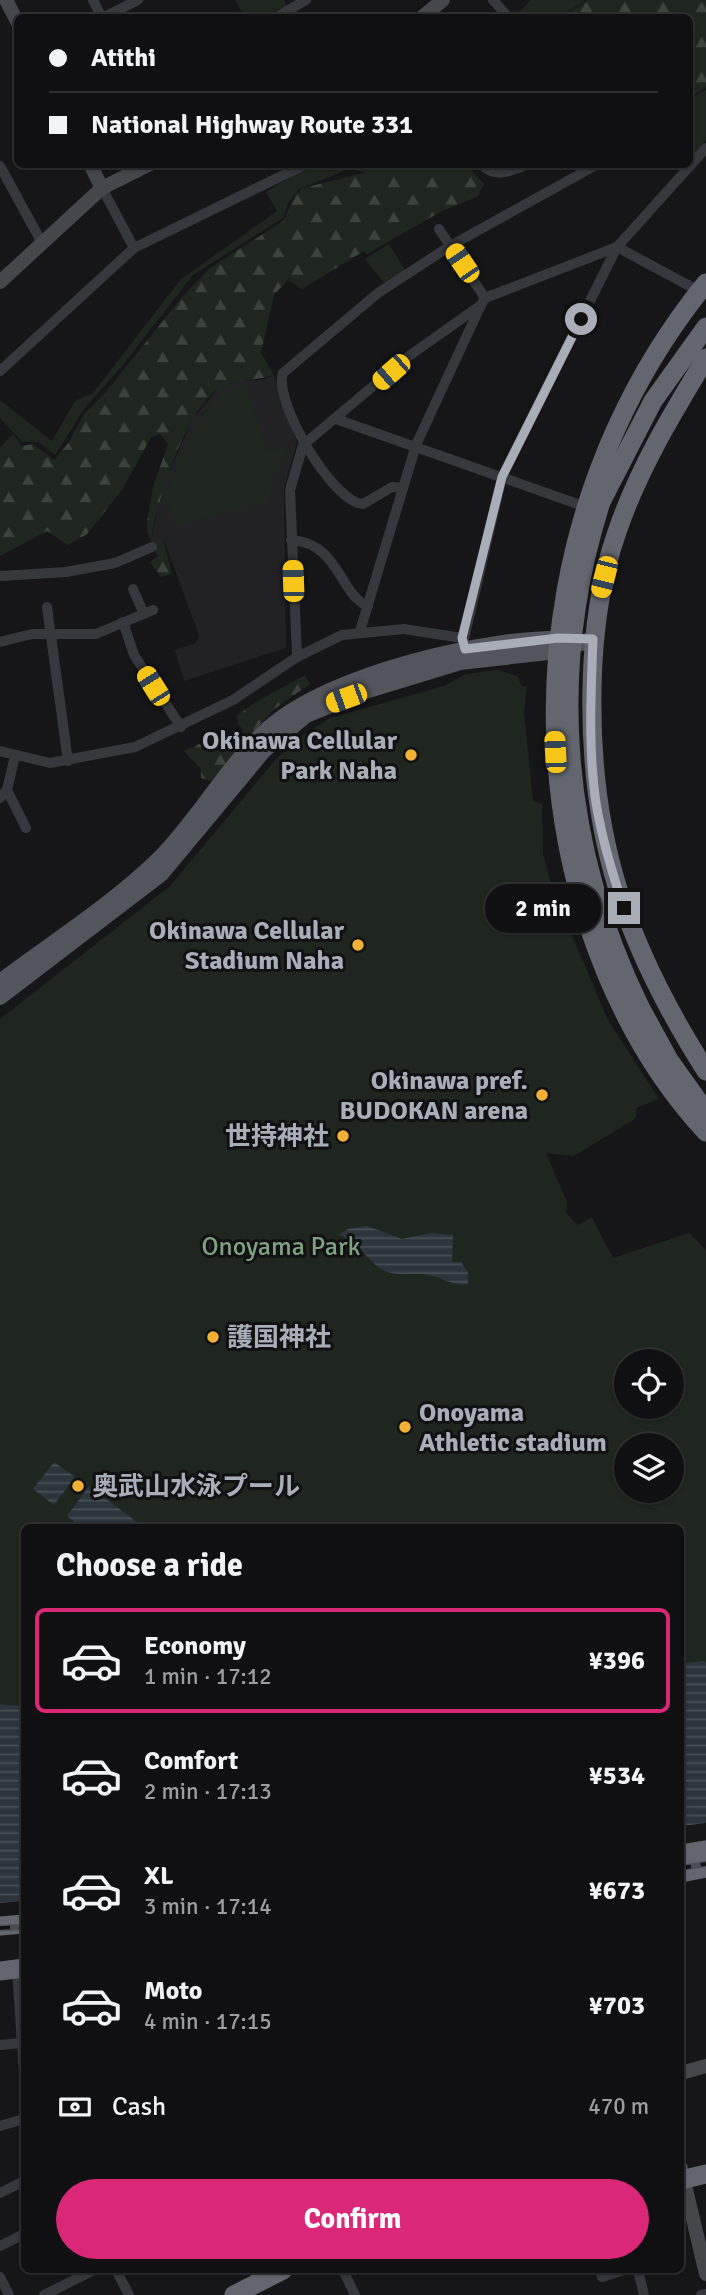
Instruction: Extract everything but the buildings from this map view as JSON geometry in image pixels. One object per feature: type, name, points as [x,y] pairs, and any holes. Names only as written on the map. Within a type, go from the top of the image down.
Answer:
[{"type":"highway","points":[[704,293],[635,414],[593,504],[569,573],[557,644],[554,729],[565,837],[580,899],[613,990],[637,1038],[706,1132]]},
{"type":"highway","points":[[706,327],[653,401],[593,504],[572,631],[567,697],[569,753],[577,819],[594,890],[615,952],[640,1007],[669,1060],[706,1112]]},
{"type":"highway","points":[[706,358],[672,414],[628,503],[601,587],[593,639],[591,734],[596,801],[608,860],[641,953],[661,995],[706,1071]]},
{"type":"highway","points":[[684,1854],[706,1850]]},
{"type":"highway","points":[[684,1872],[706,1868]]},
{"type":"highway","points":[[0,1926],[21,1924]]},
{"type":"highway","points":[[0,1939],[21,1937]]},
{"type":"highway","points":[[0,1957],[16,1966]]},
{"type":"highway","points":[[684,2176],[706,2174]]},
{"type":"highway","points":[[234,2295],[277,2273]]},
{"type":"main road","points":[[0,997],[161,874],[264,750],[306,715],[365,691],[460,662],[593,639]]},
{"type":"main road","points":[[0,982],[150,867],[264,732],[290,710],[328,690],[463,644],[557,644]]},
{"type":"street","points":[[110,14],[138,0]]},
{"type":"street","points":[[292,14],[306,0]]},
{"type":"street","points":[[426,14],[443,0]]},
{"type":"street","points":[[493,0],[505,14]]},
{"type":"street","points":[[693,162],[706,148]]},
{"type":"street","points":[[0,166],[42,243]]},
{"type":"street","points":[[92,168],[134,248]]},
{"type":"street","points":[[0,282],[102,188],[142,168]]},
{"type":"street","points":[[0,371],[134,248],[298,168]]},
{"type":"street","points":[[485,168],[489,172],[499,174],[516,168]]},
{"type":"street","points":[[676,168],[682,173]]},
{"type":"street","points":[[0,751],[42,763],[68,761],[135,747],[181,727],[265,681],[315,646],[360,631],[404,629],[463,644],[502,477],[617,247],[687,168]]},
{"type":"street","points":[[403,488],[392,488],[363,504],[351,501],[303,445],[283,386],[283,373],[378,293],[450,246],[580,169]]},
{"type":"street","points":[[439,229],[483,302]]},
{"type":"street","points":[[617,247],[704,293]]},
{"type":"street","points":[[297,657],[290,490],[303,445],[409,356],[483,302],[617,247]]},
{"type":"street","points":[[360,631],[416,445],[483,302]]},
{"type":"street","points":[[336,419],[502,477],[593,504]]},
{"type":"street","points":[[291,540],[308,544],[328,558],[359,603],[368,606]]},
{"type":"street","points":[[0,576],[66,572],[102,566],[152,547]]},
{"type":"street","points":[[0,642],[32,634],[96,634],[148,612],[133,589]]},
{"type":"street","points":[[47,607],[68,761]]},
{"type":"street","points":[[123,622],[134,655],[181,727]]},
{"type":"street","points":[[15,756],[4,794],[26,828]]},
{"type":"street","points":[[16,1966],[21,2030]]},
{"type":"street","points":[[0,2045],[21,2043]]},
{"type":"street","points":[[684,2072],[706,2066]]},
{"type":"street","points":[[0,2126],[21,2120]]},
{"type":"street","points":[[0,2193],[21,2182]]},
{"type":"street","points":[[684,2184],[706,2274]]},
{"type":"street","points":[[0,2246],[21,2236]]},
{"type":"street","points":[[44,2295],[88,2273]]},
{"type":"street","points":[[118,2273],[129,2295]]},
{"type":"street","points":[[344,2273],[355,2295]]},
{"type":"street","points":[[639,2273],[645,2295]]},
{"type":"street","points":[[0,2277],[9,2295]]},
{"type":"street","points":[[701,2295],[706,2294]]},
{"type":"shaded area","points":[[274,375],[297,442],[284,488],[286,648],[184,681],[175,650],[196,643],[199,635],[163,538],[151,541],[163,486],[193,418],[219,388],[238,381],[261,380]]},
{"type":"shaded area","points":[[367,1226],[402,1239],[432,1233],[453,1235],[452,1262],[461,1262],[468,1272],[468,1284],[455,1284],[426,1274],[397,1274],[381,1269],[355,1244],[339,1235],[348,1229]]},
{"type":"shaded area","points":[[54,1462],[75,1477],[54,1505],[33,1489]]},
{"type":"shaded area","points":[[89,1486],[140,1524],[77,1524],[67,1516]]},
{"type":"shaded area","points":[[706,1662],[706,1823],[684,1826],[684,1664]]},
{"type":"shaded area","points":[[0,1704],[21,1706],[21,1901],[0,1903]]},
{"type":"green space","points":[[235,0],[284,0],[287,6],[269,14],[243,14]]},
{"type":"green space","points":[[531,0],[586,0],[564,14],[517,14]]},
{"type":"green space","points":[[588,0],[706,0],[706,87],[693,96],[693,14],[566,14]]},
{"type":"green space","points":[[706,90],[706,140],[693,155],[693,101],[698,94]]},
{"type":"green space","points":[[305,168],[367,168],[364,172],[348,169],[298,190],[289,202],[283,218],[193,275],[122,366],[85,408],[55,455],[38,442],[22,442],[0,418],[0,400],[52,441],[75,401],[93,393],[181,279],[277,211],[266,192]]},
{"type":"green space","points":[[367,168],[470,168],[484,184],[477,197],[442,211],[367,254],[364,251],[302,289],[288,280],[274,295],[261,353],[274,375],[228,384],[209,397],[185,433],[175,456],[151,540],[163,538],[172,574],[161,577],[150,562],[158,556],[147,531],[153,487],[168,444],[160,434],[151,437],[122,490],[87,534],[68,545],[47,531],[0,556],[0,447],[13,434],[22,446],[33,444],[54,460],[69,442],[84,414],[106,392],[182,297],[210,268],[283,221],[296,194],[303,188],[364,173]]},
{"type":"green space","points":[[389,244],[405,270],[384,283],[365,259]]},
{"type":"green space","points":[[244,383],[268,451],[287,446],[289,449],[273,476],[269,501],[176,526],[164,497],[196,423],[220,395]]},
{"type":"green space","name":"Onoyama Park","points":[[498,670],[517,676],[522,686],[527,687],[524,712],[533,801],[542,804],[543,854],[552,888],[608,1020],[659,1099],[636,1108],[636,1118],[574,1156],[546,1153],[567,1202],[566,1213],[578,1225],[592,1217],[613,1258],[689,1233],[706,1250],[706,1662],[684,1664],[684,1524],[21,1524],[21,1706],[0,1704],[0,1019],[170,886],[276,759],[303,735],[330,718],[444,686],[466,674]]},
{"type":"green space","points":[[305,675],[310,684],[273,710],[211,781],[201,778],[201,769],[184,751],[221,734],[227,743],[243,730],[238,724],[237,716]]},
{"type":"railway","points":[[684,1868],[706,1864]]},
{"type":"railway","points":[[0,1928],[21,1927]]},
{"type":"place","name":"Okinawa Cellular Park Naha","points":[[411,755]]},
{"type":"place","name":"Okinawa Cellular Stadium Naha","points":[[358,945]]},
{"type":"place","name":"Okinawa pref. BUDOKAN arena","points":[[542,1095]]},
{"type":"place","name":"世持神社","points":[[343,1136]]},
{"type":"place","name":"護国神社","points":[[213,1337]]},
{"type":"place","name":"Onoyama Athletic stadium","points":[[405,1427]]},
{"type":"place","name":"奥武山水泳プール","points":[[78,1486]]},
{"type":"route","points":[[581,319],[502,477],[462,638],[465,649],[558,638],[593,639],[591,734],[596,801],[608,860],[624,908]]}]
